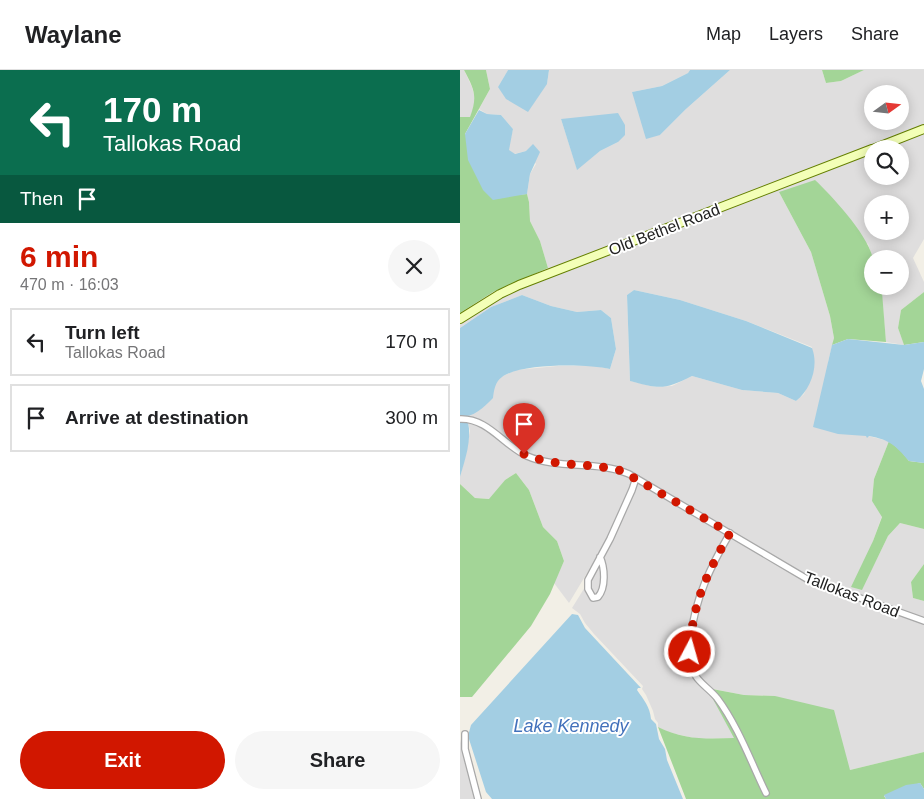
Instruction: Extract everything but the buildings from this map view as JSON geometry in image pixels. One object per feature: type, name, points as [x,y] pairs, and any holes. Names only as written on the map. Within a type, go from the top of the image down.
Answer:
[{"type":"street","name":"Old Bethel Road","points":[[896,140],[924,129]]},
{"type":"street","name":"Old Bethel Road","points":[[460,320],[493,298],[519,285],[864,152]]},
{"type":"street","name":"Tallokas Road","points":[[460,419],[483,424],[514,448],[534,458],[550,462],[607,467],[622,471],[807,579],[924,621]]},
{"type":"street","points":[[600,557],[604,566],[602,588],[600,594],[595,598],[590,594],[588,583],[636,478]]},
{"type":"street","points":[[730,533],[701,589],[692,625],[690,659],[694,672],[717,698],[734,726],[766,793]]},
{"type":"street","points":[[465,734],[465,749],[478,799]]},
{"type":"shaded area","points":[[460,70],[464,70],[472,87],[476,103],[470,117],[460,117]]},
{"type":"shaded area","points":[[486,70],[508,70],[498,87],[547,84],[549,70],[690,70],[688,73],[662,86],[632,92],[660,135],[730,70],[822,70],[826,83],[841,81],[864,70],[924,70],[924,126],[888,140],[864,140],[864,149],[518,282],[460,316],[460,313],[493,292],[548,268],[540,241],[530,221],[527,194],[530,174],[536,164],[526,151],[514,154],[508,150],[513,129],[501,115],[487,114],[479,109],[490,89]],"holes":[[[561,119],[618,142],[600,151],[577,169]]]},
{"type":"shaded area","points":[[924,132],[924,239],[913,258],[924,282],[924,292],[901,310],[898,328],[904,345],[886,342],[882,295],[909,295],[909,250],[870,250],[868,244],[779,192],[811,252],[830,316],[834,338],[828,362],[868,436],[889,441],[874,479],[872,501],[882,516],[873,541],[862,589],[888,536],[900,523],[924,529],[924,564],[911,582],[913,598],[924,601],[924,618],[809,577],[631,472],[608,464],[535,456],[515,446],[485,422],[466,417],[501,377],[516,370],[557,366],[596,366],[610,369],[616,349],[611,318],[601,310],[577,312],[551,306],[522,295],[491,307],[460,328],[460,323],[520,287],[864,155],[864,185],[909,185],[909,140],[903,140]],"holes":[[[634,290],[680,300],[746,321],[812,347],[812,374],[804,394],[796,401],[778,393],[742,390],[692,376],[672,386],[655,387],[630,381],[627,295]]]},
{"type":"shaded area","points":[[468,422],[485,429],[522,457],[606,469],[633,479],[602,548],[569,603],[554,583],[564,561],[557,541],[543,527],[529,490],[516,473],[505,480],[490,499],[475,498],[460,484],[470,431]]},
{"type":"shaded area","points":[[638,482],[726,534],[702,579],[692,612],[687,653],[691,673],[698,684],[703,681],[696,671],[692,652],[697,612],[707,580],[731,537],[806,582],[924,624],[924,752],[850,770],[775,696],[744,695],[708,688],[735,738],[698,739],[667,732],[658,727],[653,711],[642,689],[643,686],[594,634],[580,614],[572,608],[608,550]]},
{"type":"shaded area","points":[[460,739],[467,769],[475,799],[460,799]]},
{"type":"green space","points":[[464,70],[486,70],[490,89],[465,134],[514,195],[527,194],[530,221],[540,241],[548,268],[493,292],[460,313],[460,117],[470,117],[474,103],[474,93]]},
{"type":"green space","points":[[822,70],[864,70],[841,81],[826,83]]},
{"type":"green space","points":[[815,180],[849,217],[864,238],[870,250],[864,250],[864,295],[882,295],[886,342],[848,339],[832,345],[834,338],[830,316],[811,252],[779,192]]},
{"type":"green space","points":[[924,292],[924,342],[904,345],[898,328],[901,310]]},
{"type":"green space","points":[[889,441],[909,461],[924,463],[924,529],[900,523],[888,536],[862,590],[851,587],[882,517],[872,501],[874,479]]},
{"type":"green space","points":[[516,473],[529,490],[543,527],[557,541],[564,561],[550,594],[531,626],[472,697],[460,697],[460,484],[475,498],[489,499],[505,480]]},
{"type":"green space","points":[[924,564],[924,601],[913,598],[911,582]]},
{"type":"green space","points":[[707,688],[744,695],[775,696],[834,710],[850,770],[924,752],[924,789],[920,783],[884,796],[886,799],[686,799],[658,727],[686,736],[734,738]]},
{"type":"water","points":[[508,70],[549,70],[547,84],[528,112],[506,99],[498,87]]},
{"type":"water","points":[[690,70],[730,70],[660,135],[646,139],[632,92],[662,86],[688,73]]},
{"type":"water","points":[[479,110],[487,114],[501,115],[513,129],[509,150],[515,154],[526,151],[533,144],[540,152],[530,174],[527,194],[493,200],[483,190],[468,160],[465,134]]},
{"type":"water","points":[[618,113],[625,125],[625,135],[618,142],[600,151],[577,170],[561,119]]},
{"type":"water","points":[[634,290],[680,300],[746,321],[812,348],[815,362],[810,384],[796,401],[778,393],[742,390],[692,376],[675,384],[662,387],[648,386],[630,381],[627,295]]},
{"type":"water","points":[[522,295],[551,306],[577,312],[601,310],[611,318],[616,349],[610,369],[586,366],[554,366],[511,372],[498,381],[494,389],[493,398],[486,405],[474,414],[460,417],[460,328],[491,307]]},
{"type":"water","points":[[848,339],[904,345],[924,342],[924,369],[921,381],[924,389],[924,463],[909,461],[896,447],[882,439],[869,436],[867,438],[866,436],[838,434],[813,427],[832,345]]},
{"type":"water","points":[[460,422],[468,422],[469,436],[460,477]]},
{"type":"water","name":"Lake Kennedy","points":[[572,614],[578,615],[585,628],[641,688],[637,690],[648,707],[651,719],[656,724],[659,739],[665,749],[667,760],[683,799],[492,799],[486,792],[468,736],[471,725]]},
{"type":"water","points":[[920,783],[924,789],[924,799],[886,799],[884,795],[906,785]]},
{"type":"route","points":[[524,454],[545,461],[607,467],[622,471],[730,533],[701,589],[694,612],[690,652]]}]
